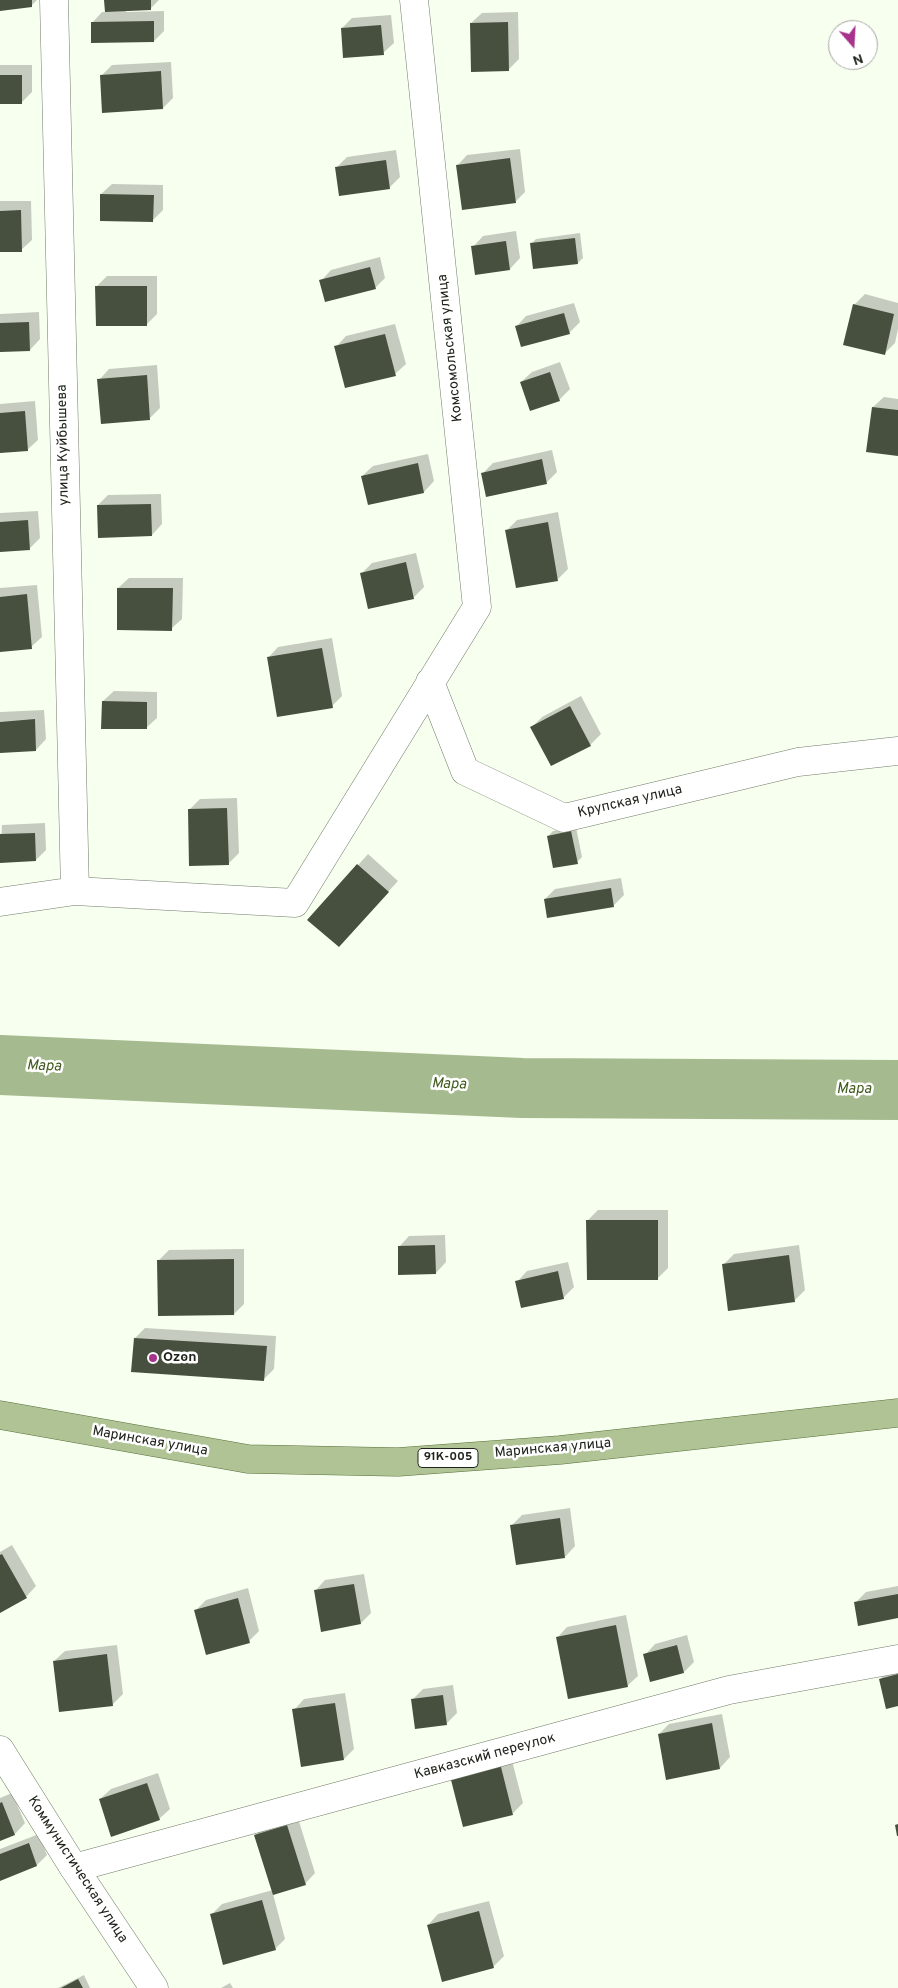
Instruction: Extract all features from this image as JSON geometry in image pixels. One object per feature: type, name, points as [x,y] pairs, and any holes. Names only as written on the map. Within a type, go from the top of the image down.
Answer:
[{"type":"main road","name":"Маринская улица","points":[[0,1415],[248,1459],[398,1462],[560,1450],[898,1413]]},
{"type":"street","name":"улица Куйбышева","points":[[54,0],[75,891]]},
{"type":"street","name":"Комсомольская улица","points":[[75,891],[295,903],[477,608],[414,0]]},
{"type":"street","name":"Крупская улица","points":[[430,682],[465,771],[564,818],[798,762],[898,751]]},
{"type":"street","points":[[0,902],[75,891]]},
{"type":"street","name":"Кавказский переулок","points":[[74,1868],[729,1690],[898,1659]]},
{"type":"street","name":"Коммунистическая улица","points":[[0,1750],[74,1868],[154,1988]]},
{"type":"building","points":[[0,0],[32,0],[32,7],[0,11]]},
{"type":"building","points":[[104,0],[151,0],[151,10],[105,12]]},
{"type":"building","points":[[154,21],[154,42],[91,43],[91,22]]},
{"type":"building","points":[[508,22],[509,71],[471,72],[470,23]]},
{"type":"building","points":[[381,25],[384,55],[343,58],[341,28]]},
{"type":"building","points":[[161,71],[163,109],[102,113],[100,75]]},
{"type":"building","points":[[0,75],[22,75],[22,104],[0,104]]},
{"type":"building","points":[[510,158],[516,203],[462,210],[456,165]]},
{"type":"building","points":[[386,160],[390,189],[339,196],[335,167]]},
{"type":"building","points":[[100,194],[154,195],[153,222],[100,221]]},
{"type":"building","points":[[21,210],[22,252],[0,252],[0,211]]},
{"type":"building","points":[[575,238],[578,264],[533,269],[530,243]]},
{"type":"building","points":[[506,241],[510,270],[475,275],[471,246]]},
{"type":"building","points":[[370,267],[376,289],[325,302],[319,280]]},
{"type":"building","points":[[95,286],[147,286],[147,326],[96,326]]},
{"type":"building","points":[[853,304],[894,314],[885,355],[843,345]]},
{"type":"building","points":[[564,313],[570,334],[521,347],[515,326]]},
{"type":"building","points":[[29,322],[30,351],[0,352],[0,323]]},
{"type":"building","points":[[385,334],[396,376],[345,388],[334,346]]},
{"type":"building","points":[[550,372],[560,401],[530,411],[520,382]]},
{"type":"building","points":[[147,375],[150,420],[101,424],[97,379]]},
{"type":"building","points":[[872,407],[898,410],[898,456],[866,452]]},
{"type":"building","points":[[25,411],[28,451],[0,453],[0,413]]},
{"type":"building","points":[[542,459],[547,484],[486,497],[481,473]]},
{"type":"building","points":[[418,463],[424,493],[368,505],[361,476]]},
{"type":"building","points":[[151,504],[152,536],[98,538],[97,505]]},
{"type":"building","points":[[28,520],[30,550],[0,552],[0,522]]},
{"type":"building","points":[[548,522],[558,581],[516,588],[505,530]]},
{"type":"building","points":[[406,562],[414,599],[368,609],[360,573]]},
{"type":"building","points":[[117,588],[173,588],[172,631],[117,630]]},
{"type":"building","points":[[27,594],[32,649],[0,652],[0,597]]},
{"type":"building","points":[[322,648],[333,708],[277,717],[267,657]]},
{"type":"building","points":[[102,701],[147,702],[147,729],[101,729]]},
{"type":"building","points":[[570,706],[591,746],[551,766],[530,727]]},
{"type":"building","points":[[35,719],[36,751],[0,753],[0,722]]},
{"type":"building","points":[[227,808],[229,865],[189,866],[188,809]]},
{"type":"building","points":[[571,831],[578,864],[553,868],[547,836]]},
{"type":"building","points":[[35,833],[36,861],[0,863],[0,834]]},
{"type":"building","points":[[357,864],[389,892],[339,947],[307,920]]},
{"type":"building","points":[[611,888],[614,907],[547,918],[544,899]]},
{"type":"building","points":[[586,1220],[658,1220],[658,1280],[587,1280]]},
{"type":"building","points":[[435,1245],[436,1274],[398,1275],[398,1246]]},
{"type":"building","points":[[789,1255],[795,1302],[728,1311],[722,1264]]},
{"type":"building","points":[[234,1259],[234,1315],[158,1316],[157,1260]]},
{"type":"building","points":[[558,1271],[564,1299],[521,1308],[515,1281]]},
{"type":"building","points":[[134,1338],[267,1346],[264,1381],[131,1372]]},
{"type":"building","points":[[560,1518],[565,1558],[516,1565],[510,1525]]},
{"type":"building","points":[[2,1554],[27,1598],[0,1613],[0,1555]]},
{"type":"building","points":[[354,1584],[361,1624],[321,1632],[314,1590]]},
{"type":"building","points":[[898,1594],[898,1618],[858,1626],[854,1602]]},
{"type":"building","points":[[238,1598],[250,1643],[206,1655],[194,1610]]},
{"type":"building","points":[[616,1625],[628,1687],[568,1699],[556,1637]]},
{"type":"building","points":[[677,1645],[684,1673],[650,1682],[643,1654]]},
{"type":"building","points":[[107,1654],[113,1706],[59,1712],[53,1661]]},
{"type":"building","points":[[898,1674],[898,1706],[886,1709],[879,1679]]},
{"type":"building","points":[[443,1695],[447,1725],[415,1729],[411,1699]]},
{"type":"building","points":[[335,1703],[344,1760],[301,1767],[292,1709]]},
{"type":"building","points":[[712,1723],[720,1769],[666,1780],[658,1734]]},
{"type":"building","points":[[500,1763],[513,1815],[463,1827],[450,1776]]},
{"type":"building","points":[[147,1783],[160,1820],[111,1837],[99,1799]]},
{"type":"building","points":[[2,1802],[15,1835],[0,1841],[0,1803]]},
{"type":"building","points":[[898,1824],[898,1836],[897,1836],[895,1825]]},
{"type":"building","points":[[287,1825],[306,1885],[273,1895],[254,1835]]},
{"type":"building","points":[[29,1843],[37,1866],[0,1881],[0,1854]]},
{"type":"building","points":[[262,1900],[276,1950],[223,1965],[210,1914]]},
{"type":"building","points":[[479,1911],[494,1968],[442,1982],[427,1925]]},
{"type":"building","points":[[78,1979],[83,1988],[61,1988]]},
{"type":"waterway","name":"Мара","points":[[0,1065],[522,1088],[898,1090]]},
{"type":"place","name":"Ozon","points":[[153,1358]]}]
